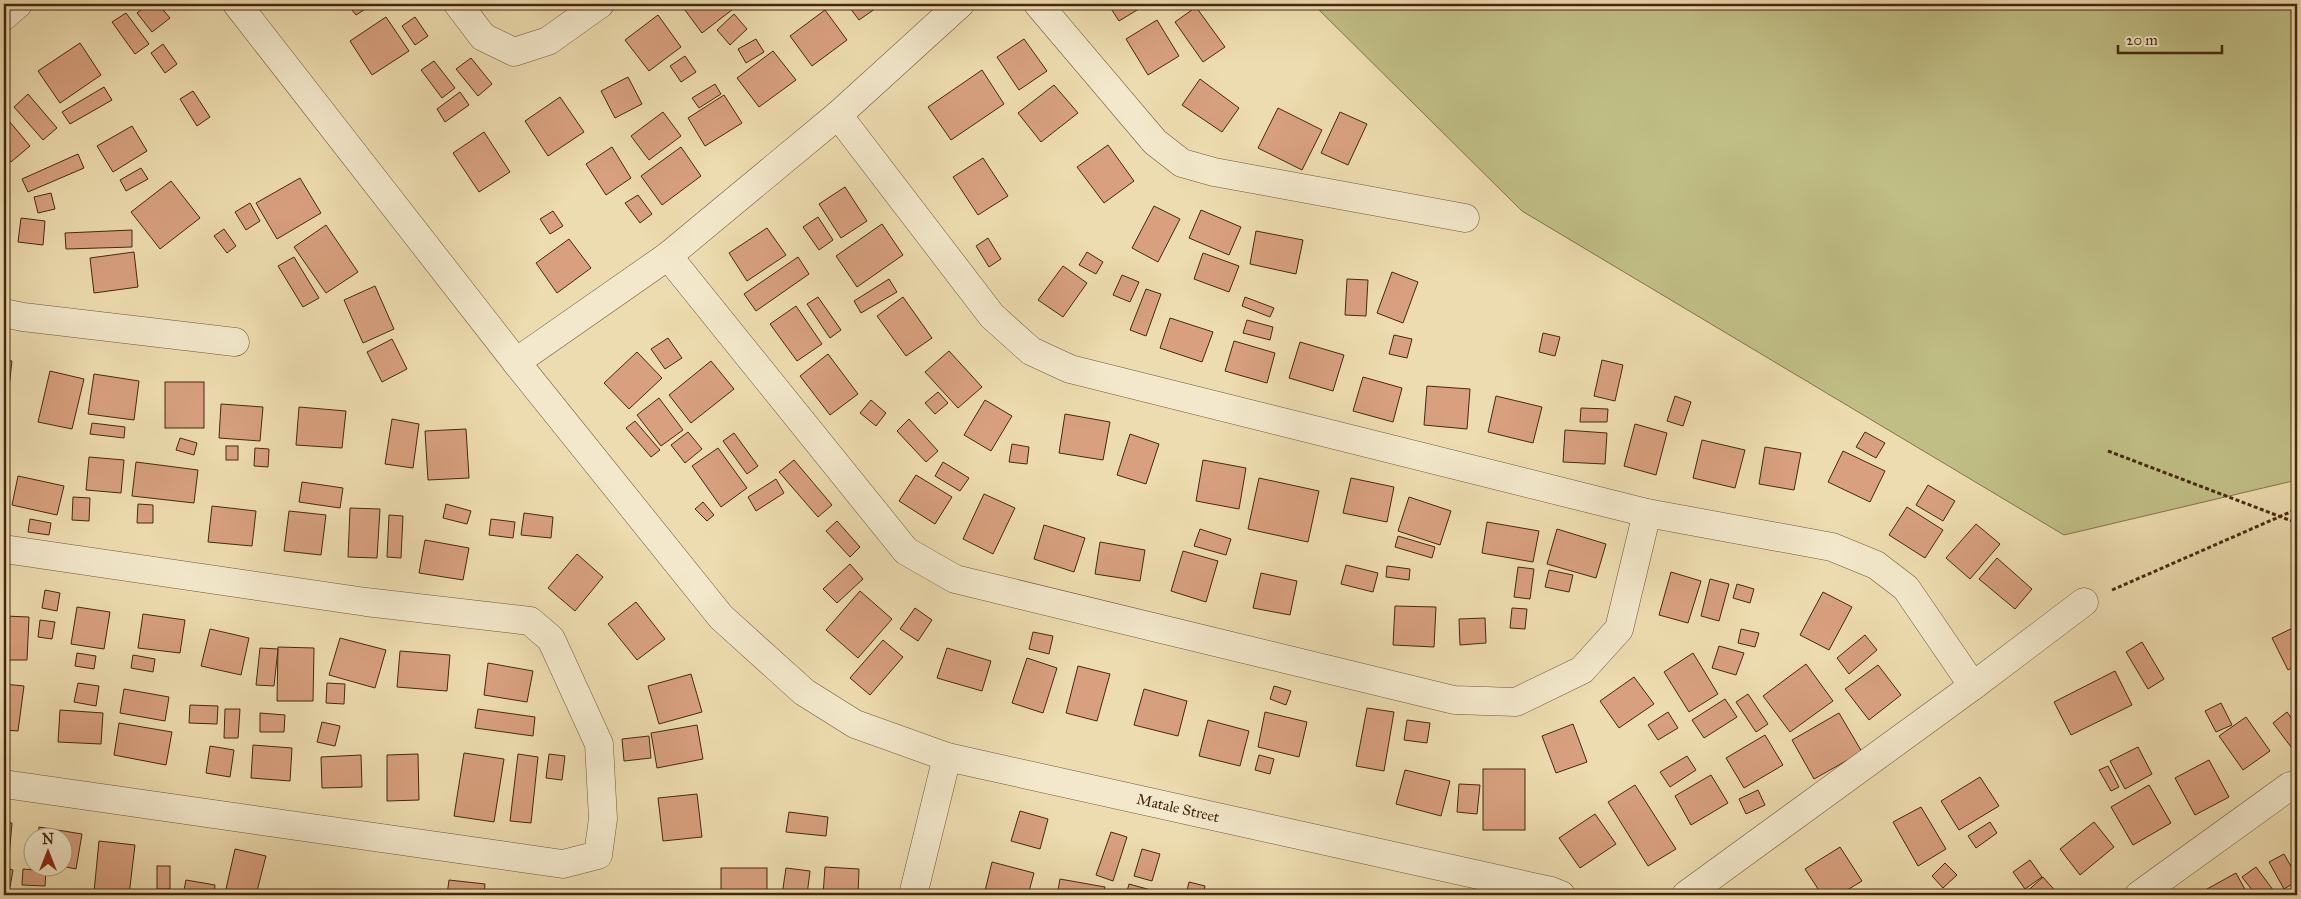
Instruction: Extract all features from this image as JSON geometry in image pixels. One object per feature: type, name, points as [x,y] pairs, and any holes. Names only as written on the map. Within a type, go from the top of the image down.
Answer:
[{"type":"street","points":[[4,16],[18,4]]},
{"type":"street","name":"Matale Street","points":[[237,4],[516,362],[721,616],[804,692],[855,724],[947,757],[1562,895]]},
{"type":"street","points":[[458,4],[482,37],[514,52],[548,41],[600,4]]},
{"type":"street","points":[[516,362],[668,256],[838,115],[960,4]]},
{"type":"street","points":[[1038,4],[1155,142],[1182,163],[1214,172],[1465,218]]},
{"type":"street","points":[[838,115],[992,316],[1031,352],[1070,369],[1647,513],[1832,547],[1876,565],[1906,588],[1974,686]]},
{"type":"street","points":[[668,256],[906,551],[956,579],[1454,700],[1516,702],[1582,670],[1619,629],[1647,513]]},
{"type":"street","points":[[4,313],[23,318],[235,342]]},
{"type":"street","points":[[4,549],[366,602],[530,621],[551,639],[599,744],[603,819],[598,854],[563,864],[4,784]]},
{"type":"street","points":[[1686,895],[1974,686],[2084,602]]},
{"type":"street","points":[[914,895],[947,757]]},
{"type":"street","points":[[2142,894],[2290,786],[2297,785]]},
{"type":"path","points":[[2108,451],[2297,523]]},
{"type":"path","points":[[2084,602],[2297,509]]},
{"type":"shaded area","points":[[1313,4],[2297,4],[2297,480],[2064,535],[1522,211]]},
{"type":"building","points":[[148,4],[158,4],[170,18],[152,32],[137,13]]},
{"type":"building","points":[[347,4],[373,4],[356,15]]},
{"type":"building","points":[[685,4],[735,4],[737,6],[702,33],[682,6]]},
{"type":"building","points":[[847,4],[882,4],[859,20]]},
{"type":"building","points":[[1108,4],[1147,4],[1119,21]]},
{"type":"building","points":[[1196,7],[1225,47],[1203,62],[1175,22]]},
{"type":"building","points":[[825,10],[847,40],[812,66],[790,36]]},
{"type":"building","points":[[126,13],[149,44],[135,54],[112,22]]},
{"type":"building","points":[[734,14],[747,29],[730,45],[717,30]]},
{"type":"building","points":[[658,15],[681,47],[649,71],[625,40]]},
{"type":"building","points":[[386,17],[409,51],[372,75],[350,41]]},
{"type":"building","points":[[415,17],[428,36],[415,45],[402,26]]},
{"type":"building","points":[[1157,20],[1179,56],[1148,75],[1126,39]]},
{"type":"building","points":[[756,39],[764,52],[746,63],[738,49]]},
{"type":"building","points":[[1024,39],[1047,71],[1019,90],[997,57]]},
{"type":"building","points":[[80,43],[101,75],[60,103],[38,71]]},
{"type":"building","points":[[163,44],[177,64],[165,73],[151,53]]},
{"type":"building","points":[[773,51],[796,80],[759,107],[737,78]]},
{"type":"building","points":[[685,56],[696,72],[681,82],[670,66]]},
{"type":"building","points":[[471,58],[492,84],[478,96],[456,69]]},
{"type":"building","points":[[434,61],[455,88],[442,98],[421,70]]},
{"type":"building","points":[[982,70],[1004,104],[951,140],[928,107]]},
{"type":"building","points":[[628,77],[642,104],[615,118],[601,91]]},
{"type":"building","points":[[1200,79],[1239,108],[1222,132],[1182,105]]},
{"type":"building","points":[[715,84],[721,94],[699,108],[692,98]]},
{"type":"building","points":[[1054,85],[1078,113],[1041,142],[1018,113]]},
{"type":"building","points":[[104,87],[112,100],[70,124],[62,112]]},
{"type":"building","points":[[193,91],[210,117],[197,126],[180,99]]},
{"type":"building","points":[[460,92],[469,105],[445,122],[437,109]]},
{"type":"building","points":[[28,94],[57,128],[43,140],[14,107]]},
{"type":"building","points":[[724,95],[742,123],[705,146],[688,118]]},
{"type":"building","points":[[560,97],[584,132],[548,156],[525,121]]},
{"type":"building","points":[[1278,108],[1322,130],[1302,170],[1258,148]]},
{"type":"building","points":[[663,112],[681,136],[649,160],[631,136]]},
{"type":"building","points":[[1340,112],[1367,124],[1348,165],[1321,153]]},
{"type":"building","points":[[4,115],[30,146],[11,162],[4,153]]},
{"type":"building","points":[[132,126],[147,151],[113,172],[97,146]]},
{"type":"building","points":[[484,132],[510,172],[479,192],[453,153]]},
{"type":"building","points":[[1108,145],[1134,181],[1104,203],[1077,167]]},
{"type":"building","points":[[612,147],[631,178],[606,195],[586,164]]},
{"type":"building","points":[[681,147],[701,176],[662,205],[641,176]]},
{"type":"building","points":[[78,154],[84,168],[28,192],[22,179]]},
{"type":"building","points":[[983,158],[1008,196],[978,215],[953,177]]},
{"type":"building","points":[[141,168],[148,179],[126,191],[120,180]]},
{"type":"building","points":[[300,178],[321,213],[277,239],[256,203]]},
{"type":"building","points":[[171,181],[200,218],[160,249],[131,212]]},
{"type":"building","points":[[845,187],[867,221],[841,238],[819,204]]},
{"type":"building","points":[[51,193],[55,209],[38,213],[34,197]]},
{"type":"building","points":[[638,195],[652,214],[640,223],[625,203]]},
{"type":"building","points":[[250,203],[260,221],[246,230],[235,212]]},
{"type":"building","points":[[1154,206],[1180,219],[1158,262],[1132,248]]},
{"type":"building","points":[[1201,210],[1241,227],[1229,255],[1189,238]]},
{"type":"building","points":[[553,211],[563,226],[550,234],[540,219]]},
{"type":"building","points":[[818,217],[833,240],[819,250],[803,227]]},
{"type":"building","points":[[21,218],[45,221],[43,245],[18,242]]},
{"type":"building","points":[[882,224],[903,255],[857,287],[836,256]]},
{"type":"building","points":[[326,225],[358,272],[326,293],[294,247]]},
{"type":"building","points":[[767,228],[786,255],[747,281],[729,253]]},
{"type":"building","points":[[224,229],[236,246],[227,253],[214,236]]},
{"type":"building","points":[[132,230],[132,247],[66,249],[65,233]]},
{"type":"building","points":[[1256,231],[1303,240],[1296,274],[1250,264]]},
{"type":"building","points":[[988,238],[1001,259],[989,267],[976,246]]},
{"type":"building","points":[[569,239],[591,268],[557,293],[536,263]]},
{"type":"building","points":[[134,252],[138,287],[94,293],[90,258]]},
{"type":"building","points":[[1087,252],[1103,262],[1096,274],[1079,265]]},
{"type":"building","points":[[1203,253],[1239,266],[1229,292],[1194,279]]},
{"type":"building","points":[[294,257],[319,298],[303,307],[278,266]]},
{"type":"building","points":[[798,257],[809,274],[756,311],[744,294]]},
{"type":"building","points":[[1063,266],[1087,283],[1063,317],[1038,300]]},
{"type":"building","points":[[1392,272],[1418,282],[1403,323],[1377,313]]},
{"type":"building","points":[[1122,275],[1139,282],[1130,302],[1113,295]]},
{"type":"building","points":[[889,279],[897,292],[861,313],[854,301]]},
{"type":"building","points":[[1347,279],[1368,280],[1366,316],[1345,315]]},
{"type":"building","points":[[375,286],[394,329],[363,343],[344,300]]},
{"type":"building","points":[[1146,289],[1161,294],[1146,336],[1130,330]]},
{"type":"building","points":[[818,297],[841,330],[830,338],[807,304]]},
{"type":"building","points":[[903,297],[932,338],[906,356],[877,316]]},
{"type":"building","points":[[1245,297],[1274,308],[1270,317],[1242,306]]},
{"type":"building","points":[[796,306],[822,344],[797,361],[770,324]]},
{"type":"building","points":[[1170,318],[1213,332],[1202,362],[1160,348]]},
{"type":"building","points":[[1247,320],[1273,327],[1270,340],[1243,333]]},
{"type":"building","points":[[1543,333],[1560,337],[1555,356],[1539,352]]},
{"type":"building","points":[[1394,335],[1412,339],[1407,358],[1389,354]]},
{"type":"building","points":[[668,338],[682,358],[665,369],[651,349]]},
{"type":"building","points":[[392,339],[407,369],[382,382],[367,352]]},
{"type":"building","points":[[1234,341],[1275,353],[1267,383],[1225,371]]},
{"type":"building","points":[[1300,342],[1344,355],[1333,391],[1289,378]]},
{"type":"building","points":[[949,351],[982,387],[958,408],[925,372]]},
{"type":"building","points":[[637,352],[662,378],[629,409],[604,383]]},
{"type":"building","points":[[828,354],[858,394],[830,415],[800,376]]},
{"type":"building","points":[[4,360],[12,361],[6,413],[4,413]]},
{"type":"building","points":[[1602,360],[1623,365],[1615,401],[1594,396]]},
{"type":"building","points":[[711,361],[734,389],[691,423],[669,395]]},
{"type":"building","points":[[50,371],[84,379],[72,429],[38,422]]},
{"type":"building","points":[[94,374],[139,381],[134,420],[88,414]]},
{"type":"building","points":[[1363,377],[1402,388],[1393,422],[1353,411]]},
{"type":"building","points":[[165,382],[204,382],[204,428],[165,428]]},
{"type":"building","points":[[1427,386],[1470,389],[1467,429],[1424,425]]},
{"type":"building","points":[[938,392],[948,403],[935,414],[925,403]]},
{"type":"building","points":[[1496,396],[1542,407],[1533,443],[1488,432]]},
{"type":"building","points":[[1675,396],[1691,402],[1683,426],[1667,421]]},
{"type":"building","points":[[659,398],[683,430],[661,446],[637,415]]},
{"type":"building","points":[[871,400],[886,413],[876,426],[860,413]]},
{"type":"building","points":[[985,400],[1012,416],[991,451],[964,435]]},
{"type":"building","points":[[221,404],[263,407],[260,441],[219,438]]},
{"type":"building","points":[[299,407],[346,411],[342,448],[296,445]]},
{"type":"building","points":[[1581,408],[1608,409],[1607,422],[1580,422]]},
{"type":"building","points":[[1065,414],[1110,422],[1103,460],[1059,453]]},
{"type":"building","points":[[392,419],[419,424],[413,468],[385,464]]},
{"type":"building","points":[[909,419],[938,451],[926,462],[897,431]]},
{"type":"building","points":[[635,421],[660,450],[651,457],[626,428]]},
{"type":"building","points":[[92,423],[125,427],[124,438],[90,434]]},
{"type":"building","points":[[1635,424],[1667,433],[1656,475],[1624,466]]},
{"type":"building","points":[[466,429],[469,478],[428,480],[425,431]]},
{"type":"building","points":[[1565,430],[1607,433],[1605,464],[1563,462]]},
{"type":"building","points":[[688,432],[702,449],[685,463],[671,445]]},
{"type":"building","points":[[1865,432],[1885,443],[1876,458],[1856,447]]},
{"type":"building","points":[[734,433],[758,466],[747,474],[723,441]]},
{"type":"building","points":[[1130,434],[1159,444],[1146,484],[1117,475]]},
{"type":"building","points":[[180,438],[197,443],[194,455],[176,450]]},
{"type":"building","points":[[1702,440],[1745,450],[1735,488],[1693,478]]},
{"type":"building","points":[[1012,444],[1029,447],[1027,464],[1009,462]]},
{"type":"building","points":[[226,446],[238,446],[238,460],[226,460]]},
{"type":"building","points":[[1765,447],[1801,453],[1794,490],[1759,484]]},
{"type":"building","points":[[255,448],[269,449],[268,467],[254,466]]},
{"type":"building","points":[[718,448],[747,488],[721,507],[692,466]]},
{"type":"building","points":[[1843,451],[1885,471],[1870,502],[1828,482]]},
{"type":"building","points":[[89,457],[124,460],[121,493],[86,490]]},
{"type":"building","points":[[794,460],[832,505],[818,517],[779,472]]},
{"type":"building","points":[[1203,460],[1246,468],[1239,509],[1196,501]]},
{"type":"building","points":[[136,462],[198,470],[194,503],[132,496]]},
{"type":"building","points":[[943,462],[969,478],[960,491],[935,476]]},
{"type":"building","points":[[916,475],[952,497],[935,524],[899,501]]},
{"type":"building","points":[[18,476],[64,486],[57,515],[12,505]]},
{"type":"building","points":[[1259,478],[1319,491],[1308,542],[1248,529]]},
{"type":"building","points":[[1351,478],[1394,487],[1387,522],[1343,513]]},
{"type":"building","points":[[776,479],[784,493],[756,511],[748,497]]},
{"type":"building","points":[[302,482],[343,488],[340,508],[299,502]]},
{"type":"building","points":[[1928,485],[1955,501],[1943,521],[1916,505]]},
{"type":"building","points":[[984,494],[1015,508],[993,554],[963,539]]},
{"type":"building","points":[[73,497],[90,498],[89,521],[72,520]]},
{"type":"building","points":[[1409,497],[1451,511],[1440,545],[1398,531]]},
{"type":"building","points":[[703,502],[714,515],[707,521],[695,509]]},
{"type":"building","points":[[138,504],[153,505],[153,523],[137,523]]},
{"type":"building","points":[[446,504],[471,511],[467,524],[443,518]]},
{"type":"building","points":[[212,506],[256,511],[252,546],[208,542]]},
{"type":"building","points":[[1907,507],[1943,530],[1925,558],[1889,535]]},
{"type":"building","points":[[350,508],[380,509],[377,558],[348,557]]},
{"type":"building","points":[[289,511],[326,515],[321,555],[284,551]]},
{"type":"building","points":[[524,513],[553,517],[551,538],[521,535]]},
{"type":"building","points":[[389,515],[403,516],[401,558],[387,557]]},
{"type":"building","points":[[30,519],[51,523],[49,535],[28,532]]},
{"type":"building","points":[[491,519],[515,522],[513,538],[489,535]]},
{"type":"building","points":[[837,521],[860,547],[850,557],[826,531]]},
{"type":"building","points":[[1487,522],[1539,531],[1533,562],[1482,553]]},
{"type":"building","points":[[1976,524],[2000,544],[1970,579],[1946,558]]},
{"type":"building","points":[[1044,525],[1085,538],[1074,572],[1034,559]]},
{"type":"building","points":[[1200,529],[1231,539],[1226,555],[1194,546]]},
{"type":"building","points":[[1557,529],[1606,544],[1596,578],[1547,564]]},
{"type":"building","points":[[1398,536],[1435,547],[1432,558],[1395,547]]},
{"type":"building","points":[[425,540],[469,548],[463,580],[419,573]]},
{"type":"building","points":[[1100,542],[1145,550],[1140,581],[1095,574]]},
{"type":"building","points":[[1183,551],[1218,561],[1206,602],[1171,591]]},
{"type":"building","points":[[577,554],[603,577],[575,611],[548,588]]},
{"type":"building","points":[[1997,558],[2032,589],[2015,609],[1979,579]]},
{"type":"building","points":[[850,564],[863,579],[837,603],[823,589]]},
{"type":"building","points":[[1346,565],[1378,573],[1373,592],[1341,584]]},
{"type":"building","points":[[1387,566],[1410,569],[1409,580],[1386,577]]},
{"type":"building","points":[[1518,567],[1534,569],[1530,599],[1514,597]]},
{"type":"building","points":[[1549,570],[1573,575],[1569,592],[1545,587]]},
{"type":"building","points":[[1671,572],[1701,581],[1688,623],[1659,615]]},
{"type":"building","points":[[1261,573],[1297,581],[1290,615],[1253,608]]},
{"type":"building","points":[[1710,579],[1729,584],[1719,621],[1701,616]]},
{"type":"building","points":[[1737,584],[1754,589],[1750,603],[1733,598]]},
{"type":"building","points":[[45,590],[60,593],[57,611],[42,608]]},
{"type":"building","points":[[860,591],[892,619],[858,658],[826,630]]},
{"type":"building","points":[[1823,592],[1852,607],[1829,650],[1800,635]]},
{"type":"building","points":[[636,602],[665,639],[637,660],[608,624]]},
{"type":"building","points":[[1395,606],[1436,607],[1434,647],[1393,645]]},
{"type":"building","points":[[77,607],[110,612],[104,649],[71,644]]},
{"type":"building","points":[[915,608],[932,620],[918,641],[900,629]]},
{"type":"building","points":[[1512,608],[1527,609],[1525,629],[1510,628]]},
{"type":"building","points":[[143,614],[185,620],[180,653],[138,648]]},
{"type":"building","points":[[4,616],[29,617],[27,660],[4,660]]},
{"type":"building","points":[[1485,618],[1486,643],[1460,645],[1459,619]]},
{"type":"building","points":[[40,620],[55,622],[52,639],[38,637]]},
{"type":"building","points":[[2297,626],[2297,665],[2288,670],[2272,638]]},
{"type":"building","points":[[210,629],[249,638],[241,675],[201,666]]},
{"type":"building","points":[[1741,629],[1759,633],[1755,647],[1738,643]]},
{"type":"building","points":[[1033,632],[1053,636],[1049,654],[1029,649]]},
{"type":"building","points":[[1865,635],[1877,650],[1849,674],[1837,658]]},
{"type":"building","points":[[340,638],[386,650],[375,688],[329,675]]},
{"type":"building","points":[[883,640],[903,657],[870,695],[850,678]]},
{"type":"building","points":[[2142,642],[2164,679],[2148,689],[2126,652]]},
{"type":"building","points":[[1719,646],[1744,653],[1736,675],[1712,668]]},
{"type":"building","points":[[278,647],[314,648],[313,701],[277,701]]},
{"type":"building","points":[[260,648],[278,649],[274,686],[256,685]]},
{"type":"building","points":[[947,648],[991,661],[982,691],[937,678]]},
{"type":"building","points":[[400,651],[450,655],[447,691],[397,687]]},
{"type":"building","points":[[77,653],[96,656],[94,669],[75,666]]},
{"type":"building","points":[[1693,653],[1718,694],[1689,712],[1664,672]]},
{"type":"building","points":[[133,655],[155,659],[153,672],[131,668]]},
{"type":"building","points":[[1027,658],[1057,668],[1043,713],[1012,703]]},
{"type":"building","points":[[488,663],[533,671],[527,702],[484,695]]},
{"type":"building","points":[[1806,664],[1833,701],[1790,732],[1763,696]]},
{"type":"building","points":[[1878,665],[1901,695],[1869,720],[1845,689]]},
{"type":"building","points":[[1078,666],[1110,674],[1097,721],[1066,713]]},
{"type":"building","points":[[2115,671],[2132,705],[2071,735],[2054,702]]},
{"type":"building","points":[[691,674],[702,712],[659,724],[648,686]]},
{"type":"building","points":[[1634,677],[1654,704],[1619,728],[1600,701]]},
{"type":"building","points":[[78,683],[99,686],[96,706],[74,702]]},
{"type":"building","points":[[327,683],[345,684],[344,704],[326,703]]},
{"type":"building","points":[[4,684],[24,686],[18,731],[4,730]]},
{"type":"building","points":[[1274,686],[1291,691],[1286,705],[1270,699]]},
{"type":"building","points":[[124,689],[169,697],[165,721],[120,713]]},
{"type":"building","points":[[1144,689],[1187,701],[1178,736],[1134,725]]},
{"type":"building","points":[[1748,694],[1768,724],[1756,732],[1736,702]]},
{"type":"building","points":[[1725,699],[1737,717],[1704,738],[1692,720]]},
{"type":"building","points":[[2221,703],[2232,725],[2216,732],[2205,711]]},
{"type":"building","points":[[190,705],[218,706],[217,724],[189,723]]},
{"type":"building","points":[[1367,708],[1394,712],[1384,771],[1356,766]]},
{"type":"building","points":[[225,709],[240,709],[238,738],[224,738]]},
{"type":"building","points":[[478,709],[535,717],[533,736],[475,728]]},
{"type":"building","points":[[60,710],[103,713],[101,744],[58,742]]},
{"type":"building","points":[[1265,712],[1307,722],[1299,757],[1258,747]]},
{"type":"building","points":[[1668,712],[1678,728],[1658,740],[1648,725]]},
{"type":"building","points":[[2287,712],[2297,726],[2297,743],[2291,747],[2273,723]]},
{"type":"building","points":[[260,713],[285,715],[284,732],[260,732]]},
{"type":"building","points":[[1839,713],[1862,752],[1814,779],[1792,740]]},
{"type":"building","points":[[2246,717],[2270,751],[2243,770],[2219,736]]},
{"type":"building","points":[[1208,720],[1249,731],[1240,766],[1199,756]]},
{"type":"building","points":[[1407,720],[1430,723],[1427,743],[1404,740]]},
{"type":"building","points":[[322,722],[340,726],[335,746],[317,742]]},
{"type":"building","points":[[119,723],[172,732],[166,765],[114,755]]},
{"type":"building","points":[[1573,724],[1587,762],[1556,773],[1542,736]]},
{"type":"building","points":[[697,725],[703,759],[657,768],[651,733]]},
{"type":"building","points":[[1765,735],[1783,765],[1744,788],[1726,758]]},
{"type":"building","points":[[649,736],[651,758],[624,761],[622,739]]},
{"type":"building","points":[[253,745],[292,748],[290,781],[251,778]]},
{"type":"building","points":[[210,746],[234,750],[230,777],[206,773]]},
{"type":"building","points":[[2138,747],[2152,774],[2125,789],[2110,761]]},
{"type":"building","points":[[464,753],[504,759],[494,822],[454,816]]},
{"type":"building","points":[[418,754],[419,800],[387,801],[387,755]]},
{"type":"building","points":[[518,754],[538,757],[531,823],[510,821]]},
{"type":"building","points":[[549,754],[565,756],[562,780],[546,778]]},
{"type":"building","points":[[361,755],[362,787],[322,788],[321,757]]},
{"type":"building","points":[[1259,755],[1274,759],[1270,774],[1255,770]]},
{"type":"building","points":[[1687,756],[1696,770],[1670,787],[1660,772]]},
{"type":"building","points":[[2209,760],[2229,797],[2195,815],[2175,778]]},
{"type":"building","points":[[2108,766],[2119,787],[2111,791],[2099,770]]},
{"type":"building","points":[[1483,769],[1525,769],[1525,830],[1483,830]]},
{"type":"building","points":[[1405,770],[1450,781],[1441,816],[1396,804]]},
{"type":"building","points":[[1711,775],[1728,803],[1691,825],[1675,796]]},
{"type":"building","points":[[1980,777],[1999,806],[1959,830],[1941,801]]},
{"type":"building","points":[[1459,784],[1480,785],[1477,814],[1457,812]]},
{"type":"building","points":[[1635,785],[1676,849],[1648,866],[1608,802]]},
{"type":"building","points":[[2149,785],[2171,823],[2133,845],[2111,807]]},
{"type":"building","points":[[1758,790],[1765,805],[1746,814],[1739,799]]},
{"type":"building","points":[[697,794],[702,837],[663,841],[658,798]]},
{"type":"building","points":[[1921,807],[1946,849],[1918,866],[1893,822]]},
{"type":"building","points":[[1020,811],[1048,819],[1040,849],[1011,841]]},
{"type":"building","points":[[789,812],[828,817],[826,836],[786,832]]},
{"type":"building","points":[[1595,814],[1616,844],[1580,868],[1559,838]]},
{"type":"building","points":[[4,822],[12,823],[9,857],[4,857]]},
{"type":"building","points":[[1990,822],[1997,833],[1976,848],[1968,836]]},
{"type":"building","points":[[2094,822],[2114,847],[2080,875],[2060,849]]},
{"type":"building","points":[[72,832],[82,834],[76,869],[72,868]]},
{"type":"building","points":[[1111,832],[1127,837],[1113,881],[1096,875]]},
{"type":"building","points":[[99,841],[135,845],[129,895],[94,892]]},
{"type":"building","points":[[1840,847],[1862,881],[1839,895],[1822,895],[1805,869]]},
{"type":"building","points":[[235,849],[266,856],[256,895],[226,889]]},
{"type":"building","points":[[1142,849],[1160,854],[1152,881],[1134,876]]},
{"type":"building","points":[[2284,854],[2297,877],[2297,881],[2284,889],[2269,862]]},
{"type":"building","points":[[2030,860],[2042,877],[2025,889],[2013,872]]},
{"type":"building","points":[[992,862],[1034,873],[1028,895],[1001,895],[985,891]]},
{"type":"building","points":[[1945,863],[1957,875],[1943,888],[1932,876]]},
{"type":"building","points":[[157,866],[170,866],[170,889],[157,889]]},
{"type":"building","points":[[825,867],[859,869],[858,895],[823,895]]},
{"type":"building","points":[[2256,867],[2276,894],[2256,895],[2242,877]]},
{"type":"building","points":[[4,868],[13,870],[10,887],[4,886]]},
{"type":"building","points":[[721,868],[767,868],[767,895],[721,895]]},
{"type":"building","points":[[786,868],[810,871],[807,895],[782,895]]},
{"type":"building","points":[[2236,873],[2248,895],[2198,894]]},
{"type":"building","points":[[23,876],[46,876],[45,886],[22,885]]},
{"type":"building","points":[[2043,877],[2059,895],[2023,895]]},
{"type":"building","points":[[1060,879],[1105,887],[1103,895],[1057,895]]},
{"type":"building","points":[[186,880],[215,885],[214,895],[183,895]]},
{"type":"building","points":[[449,880],[485,884],[484,895],[447,895]]},
{"type":"building","points":[[1189,882],[1205,886],[1203,895],[1186,895]]},
{"type":"building","points":[[1129,884],[1169,895],[1126,895]]}]
